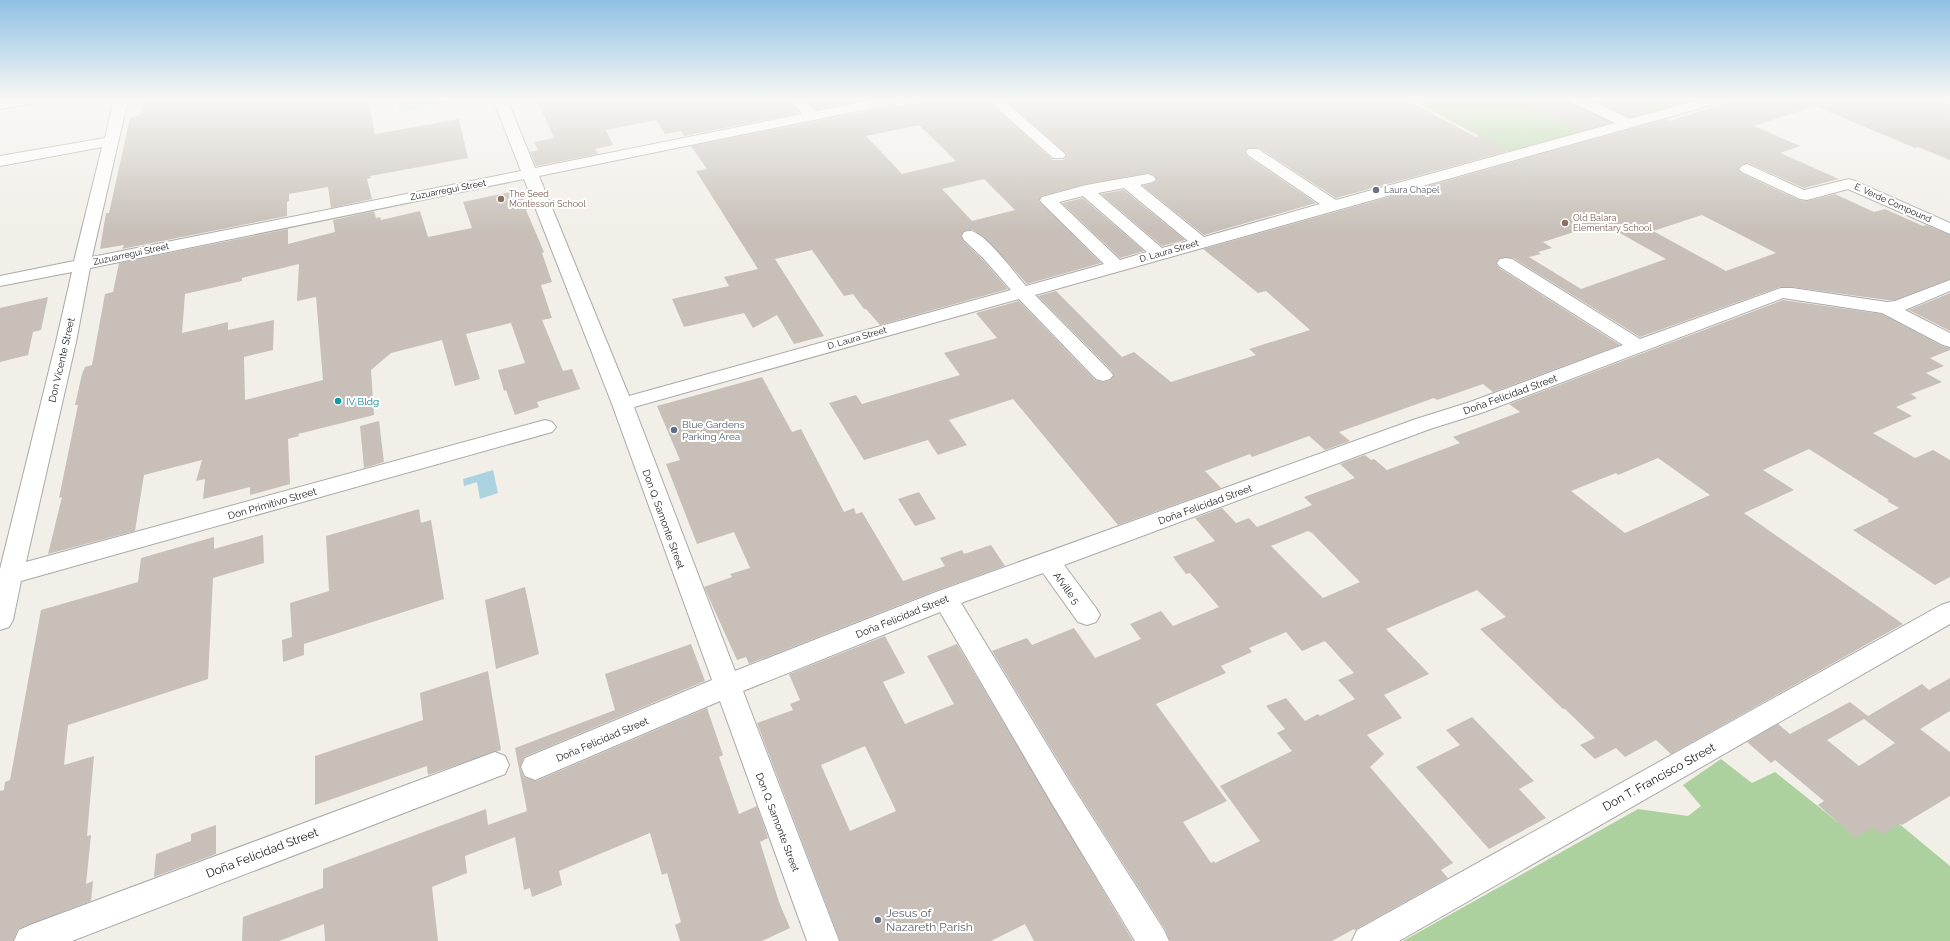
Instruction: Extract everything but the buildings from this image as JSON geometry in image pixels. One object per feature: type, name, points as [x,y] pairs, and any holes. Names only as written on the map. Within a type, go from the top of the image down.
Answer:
[{"type":"street","points":[[0,161],[99,143]]},
{"type":"street","name":"Don Vicente Street","points":[[0,620],[6,576],[66,342],[110,143]]},
{"type":"street","name":"Don Q. Samonte Street","points":[[517,143],[622,404],[726,686],[823,941]]},
{"type":"street","name":"Zuzuarregui Street","points":[[0,281],[680,143]]},
{"type":"street","points":[[1044,143],[1058,155]]},
{"type":"street","name":"D. Laura Street","points":[[622,404],[1555,143]]},
{"type":"street","points":[[1253,152],[1332,205]]},
{"type":"street","name":"E. Verde Compound","points":[[1747,168],[1800,194],[1807,195],[1849,184],[1950,229]]},
{"type":"street","points":[[1116,266],[1048,200],[1086,190],[1148,179]]},
{"type":"street","points":[[1128,183],[1200,242]]},
{"type":"street","points":[[1086,190],[1160,254]]},
{"type":"street","points":[[970,236],[989,254],[1022,292],[1103,375]]},
{"type":"street","points":[[1506,263],[1637,346]]},
{"type":"street","points":[[1886,308],[1899,306],[1950,285]]},
{"type":"street","name":"Doña Felicidad Street","points":[[535,766],[726,686],[945,599],[1423,424],[1477,407],[1782,293],[1792,293],[1886,308]]},
{"type":"street","points":[[1886,308],[1950,341]]},
{"type":"street","name":"Don Primitivo Street","points":[[6,576],[544,427]]},
{"type":"street","name":"Afville 5","points":[[1048,561],[1087,615]]},
{"type":"street","points":[[945,599],[1061,793],[1153,941]]},
{"type":"street","name":"Don T. Francisco Street","points":[[1368,941],[1778,711],[1950,612]]},
{"type":"street","name":"Doña Felicidad Street","points":[[30,941],[495,765]]},
{"type":"green space","points":[[1492,143],[1543,143],[1509,152]]},
{"type":"green space","points":[[1721,759],[1752,783],[1775,772],[1839,823],[1868,798],[1950,866],[1950,941],[1403,941],[1638,809],[1688,816],[1701,806],[1683,785]]},
{"type":"water","points":[[493,470],[498,493],[480,499],[477,482],[464,486],[463,479]]},
{"type":"place","name":"Laura Chapel","points":[[1376,190]]},
{"type":"place","name":"The Seed Montessori School","points":[[501,199]]},
{"type":"place","name":"Old Balara Elementary School","points":[[1565,223]]},
{"type":"place","name":"IV Bldg","points":[[338,401]]},
{"type":"place","name":"Blue Gardens Parking Area","points":[[674,430]]},
{"type":"place","name":"Jesus of Nazareth Parish","points":[[878,920]]}]
